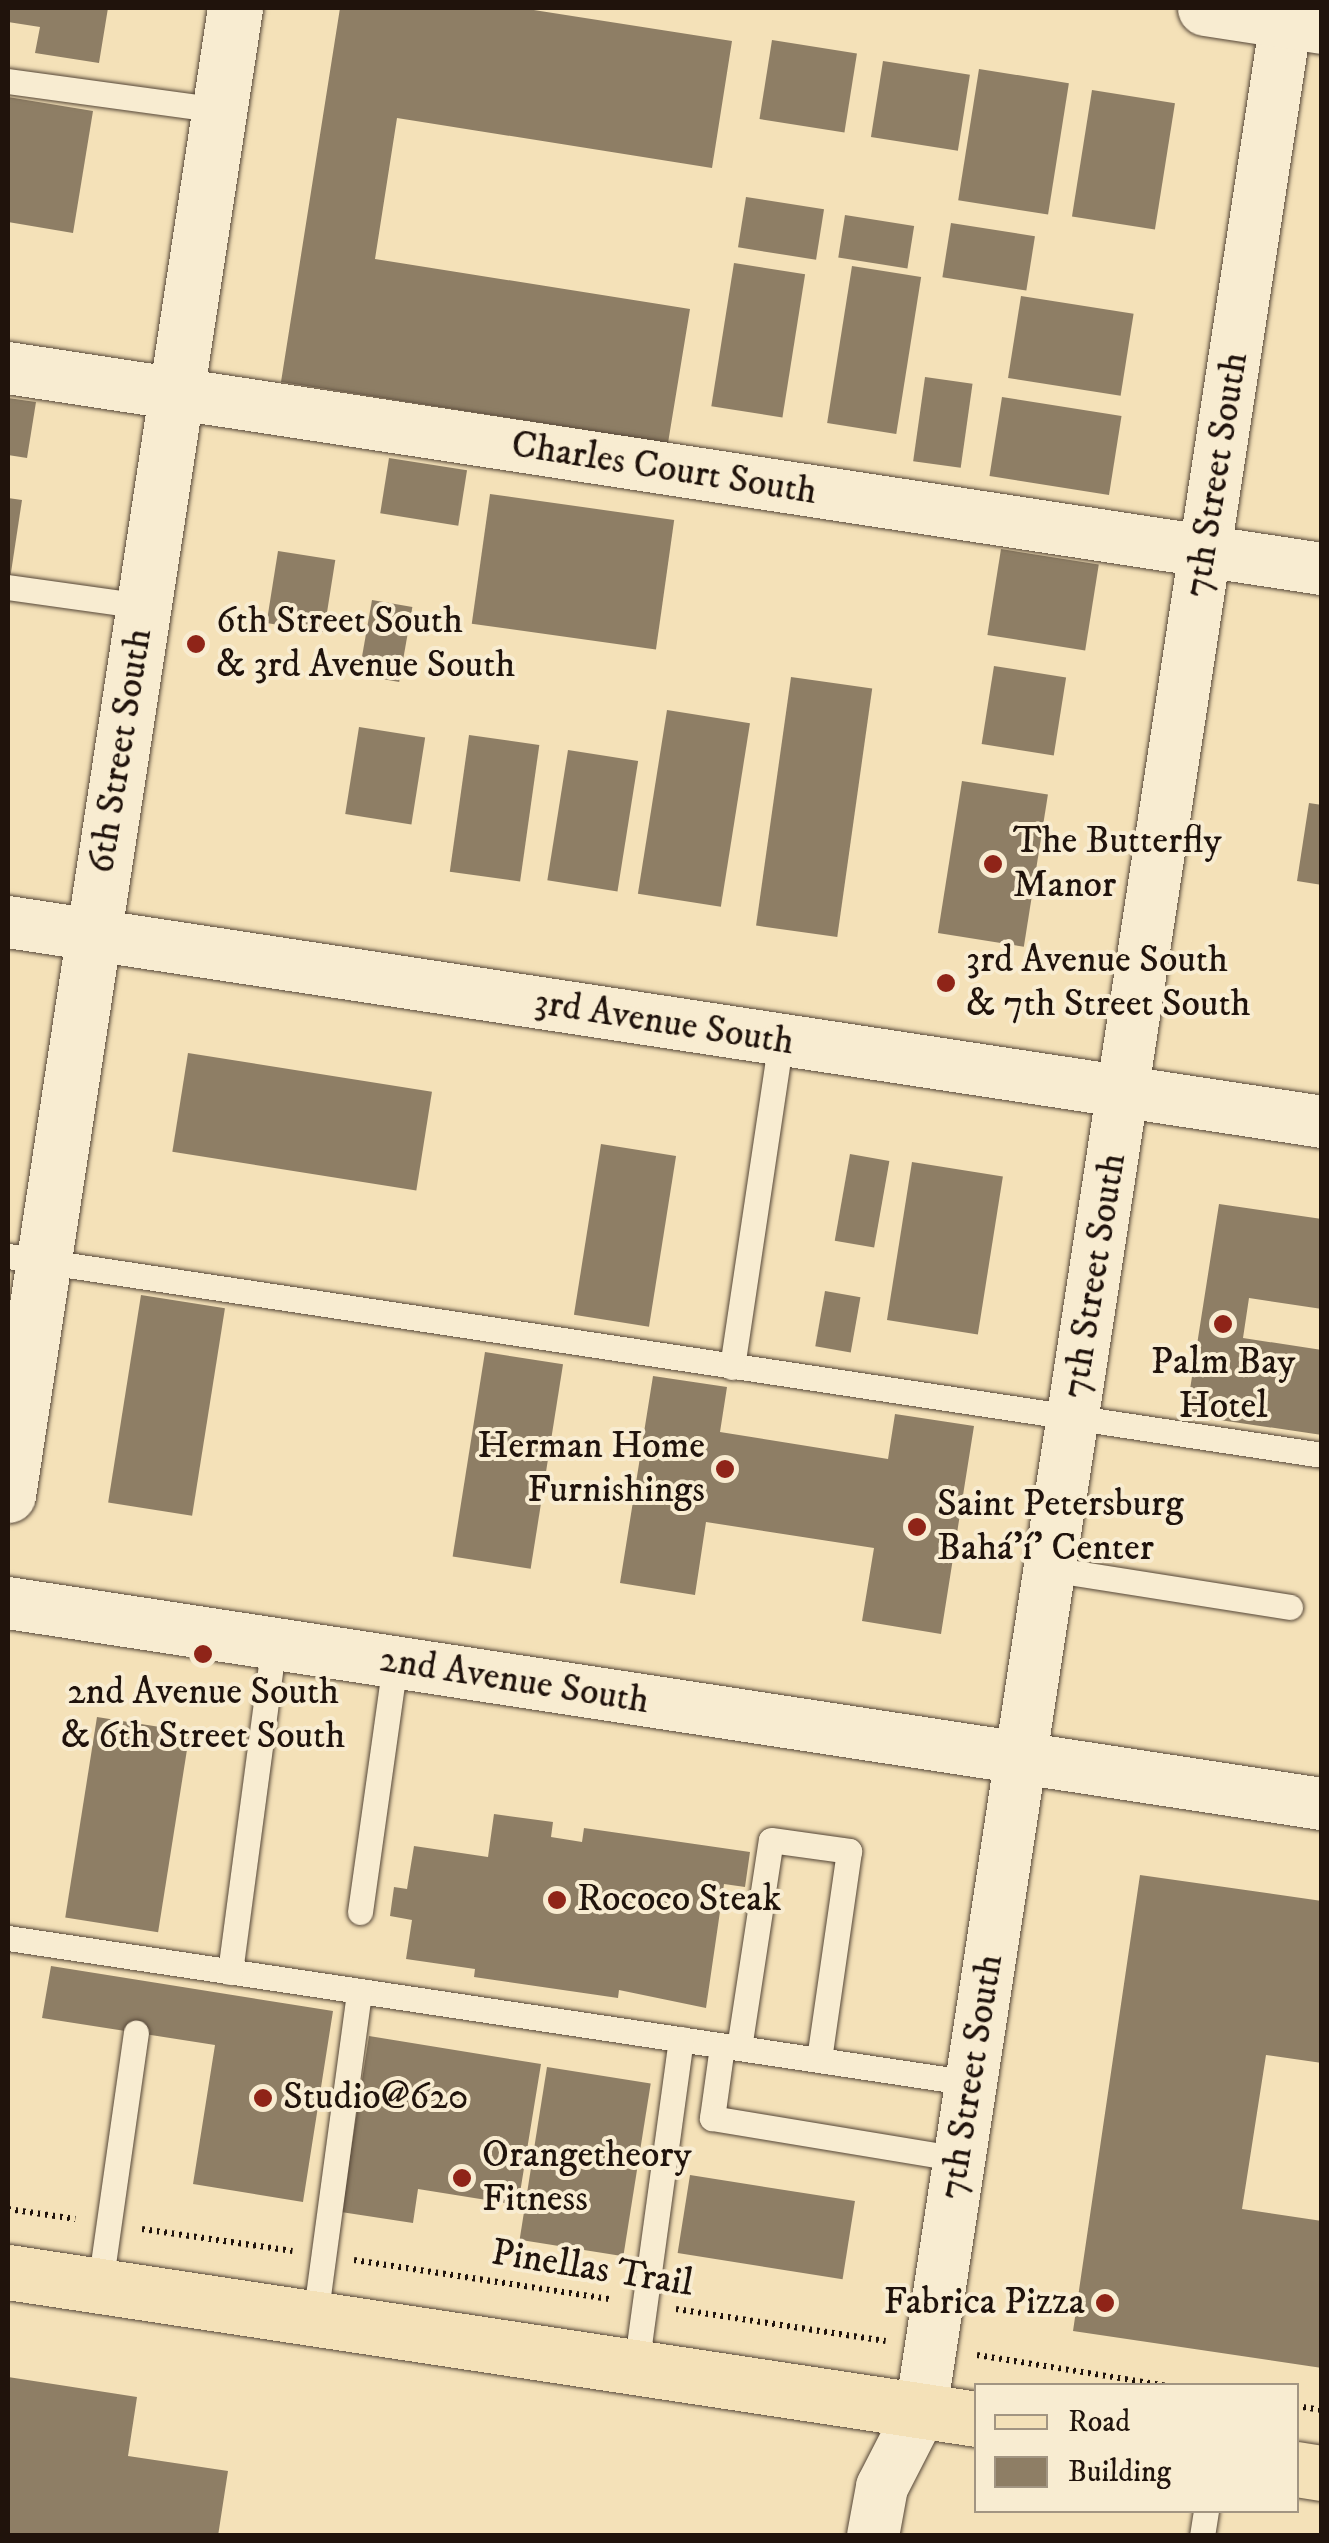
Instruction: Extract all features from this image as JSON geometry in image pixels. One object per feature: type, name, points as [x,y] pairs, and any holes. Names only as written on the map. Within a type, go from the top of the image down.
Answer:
[{"type":"main road","points":[[8,2272],[974,2419]]},
{"type":"street","name":"6th Street South","points":[[8,1495],[25,1259],[94,936],[235,8]]},
{"type":"street","points":[[1206,8],[1299,18]]},
{"type":"street","name":"7th Street South","points":[[872,2536],[882,2487],[921,2410],[1206,552],[1299,18]]},
{"type":"street","name":"Charles Court South","points":[[8,368],[1322,569]]},
{"type":"street","name":"3rd Avenue South","points":[[8,922],[1322,1122]]},
{"type":"street","name":"2nd Avenue South","points":[[8,1603],[1322,1804]]},
{"type":"lane","points":[[8,81],[220,110]]},
{"type":"lane","points":[[8,586],[144,606]]},
{"type":"lane","points":[[732,1366],[781,1040]]},
{"type":"lane","points":[[25,1259],[1322,1456]]},
{"type":"lane","points":[[1050,1569],[1290,1607]]},
{"type":"lane","points":[[230,1972],[274,1644]]},
{"type":"lane","points":[[360,1912],[395,1662]]},
{"type":"lane","points":[[819,2060],[849,1851],[771,1840],[712,2118],[960,2159]]},
{"type":"lane","points":[[8,1938],[145,1970],[230,1972],[971,2083]]},
{"type":"lane","points":[[315,2318],[359,1990]]},
{"type":"lane","points":[[100,2285],[136,2033]]},
{"type":"lane","points":[[636,2367],[681,2039]]},
{"type":"path","name":"Pinellas Trail","points":[[8,2209],[1150,2383]]},
{"type":"building","points":[[8,8],[108,8],[99,63],[35,53],[40,27],[8,22]]},
{"type":"building","points":[[340,8],[521,8],[732,41],[712,168],[397,118],[375,259],[690,309],[668,443],[281,382]]},
{"type":"building","points":[[772,40],[857,53],[844,132],[759,119]]},
{"type":"building","points":[[883,61],[970,75],[958,151],[871,137]]},
{"type":"building","points":[[979,69],[1069,83],[1048,215],[958,200]]},
{"type":"building","points":[[1092,90],[1175,103],[1155,230],[1072,216]]},
{"type":"building","points":[[8,97],[93,111],[73,233],[8,222]]},
{"type":"building","points":[[746,197],[824,209],[816,260],[738,247]]},
{"type":"building","points":[[845,215],[914,226],[907,268],[838,257]]},
{"type":"building","points":[[951,223],[1035,236],[1026,291],[942,277]]},
{"type":"building","points":[[734,263],[805,274],[782,417],[711,406]]},
{"type":"building","points":[[852,266],[921,277],[896,434],[827,423]]},
{"type":"building","points":[[1021,296],[1134,314],[1121,396],[1008,378]]},
{"type":"building","points":[[925,377],[973,384],[961,468],[913,461]]},
{"type":"building","points":[[1002,397],[1122,416],[1109,495],[989,476]]},
{"type":"building","points":[[8,398],[36,402],[27,458],[8,455]]},
{"type":"building","points":[[389,458],[467,470],[458,526],[380,513]]},
{"type":"building","points":[[490,494],[674,520],[656,650],[472,624]]},
{"type":"building","points":[[8,498],[22,500],[10,579],[8,579]]},
{"type":"building","points":[[1001,549],[1099,564],[1085,650],[987,635]]},
{"type":"building","points":[[278,551],[335,560],[324,632],[267,623]]},
{"type":"building","points":[[372,600],[412,607],[399,682],[359,675]]},
{"type":"building","points":[[994,666],[1066,677],[1054,755],[982,744]]},
{"type":"building","points":[[791,677],[872,688],[837,937],[756,926]]},
{"type":"building","points":[[667,710],[750,723],[721,907],[638,894]]},
{"type":"building","points":[[359,727],[425,737],[411,824],[345,814]]},
{"type":"building","points":[[469,735],[539,745],[520,882],[450,872]]},
{"type":"building","points":[[568,750],[638,761],[617,891],[547,880]]},
{"type":"building","name":"The Butterfly Manor","points":[[962,781],[1048,795],[1024,947],[938,933]]},
{"type":"building","points":[[1309,803],[1322,805],[1322,885],[1297,881]]},
{"type":"building","points":[[188,1053],[432,1092],[416,1190],[172,1152]]},
{"type":"building","points":[[601,1144],[676,1156],[649,1327],[574,1315]]},
{"type":"building","points":[[850,1154],[889,1161],[874,1248],[835,1241]]},
{"type":"building","points":[[912,1162],[1003,1176],[978,1334],[887,1320]]},
{"type":"building","name":"Palm Bay Hotel","points":[[1219,1204],[1322,1219],[1322,1309],[1249,1298],[1243,1338],[1322,1350],[1322,1435],[1186,1415]]},
{"type":"building","points":[[825,1291],[860,1297],[851,1352],[815,1346]]},
{"type":"building","points":[[141,1295],[225,1308],[192,1516],[108,1502]]},
{"type":"building","points":[[485,1352],[563,1364],[531,1569],[453,1556]]},
{"type":"building","points":[[653,1376],[727,1387],[720,1432],[888,1459],[895,1414],[974,1426],[941,1634],[862,1621],[874,1548],[706,1522],[695,1595],[620,1583]]},
{"type":"building","points":[[97,1717],[190,1732],[158,1932],[65,1918]]},
{"type":"building","name":"Rococo Steak","points":[[494,1814],[553,1822],[551,1837],[582,1842],[584,1828],[750,1852],[745,1887],[724,1884],[706,2008],[619,1990],[618,1998],[474,1977],[475,1969],[406,1959],[412,1920],[390,1916],[394,1887],[407,1889],[414,1846],[488,1857]]},
{"type":"building","points":[[1140,1875],[1322,1901],[1322,2063],[1266,2055],[1242,2209],[1322,2221],[1322,2368],[1073,2331]]},
{"type":"building","name":"Studio@620","points":[[51,1966],[333,2011],[303,2202],[193,2184],[215,2045],[42,2018]]},
{"type":"building","points":[[369,2036],[541,2064],[518,2205],[418,2189],[413,2223],[341,2212]]},
{"type":"building","points":[[547,2067],[651,2083],[623,2256],[520,2240]]},
{"type":"building","points":[[690,2175],[855,2201],[843,2279],[678,2253]]},
{"type":"building","points":[[8,2377],[137,2397],[128,2456],[228,2471],[218,2536],[8,2536]]},
{"type":"place","name":"6th Street South & 3rd Avenue South","points":[[196,644]]},
{"type":"place","name":"The Butterfly Manor","points":[[993,864]]},
{"type":"place","name":"3rd Avenue South & 7th Street South","points":[[946,983]]},
{"type":"place","name":"Palm Bay Hotel","points":[[1223,1324]]},
{"type":"place","name":"Herman Home Furnishings","points":[[725,1469]]},
{"type":"place","name":"Saint Petersburg Bahá'í' Center","points":[[917,1527]]},
{"type":"place","name":"2nd Avenue South & 6th Street South","points":[[203,1654]]},
{"type":"place","name":"Rococo Steak","points":[[557,1900]]},
{"type":"place","name":"Studio@620","points":[[263,2098]]},
{"type":"place","name":"Orangetheory Fitness","points":[[462,2178]]},
{"type":"place","name":"Fabrica Pizza","points":[[1105,2303]]}]
